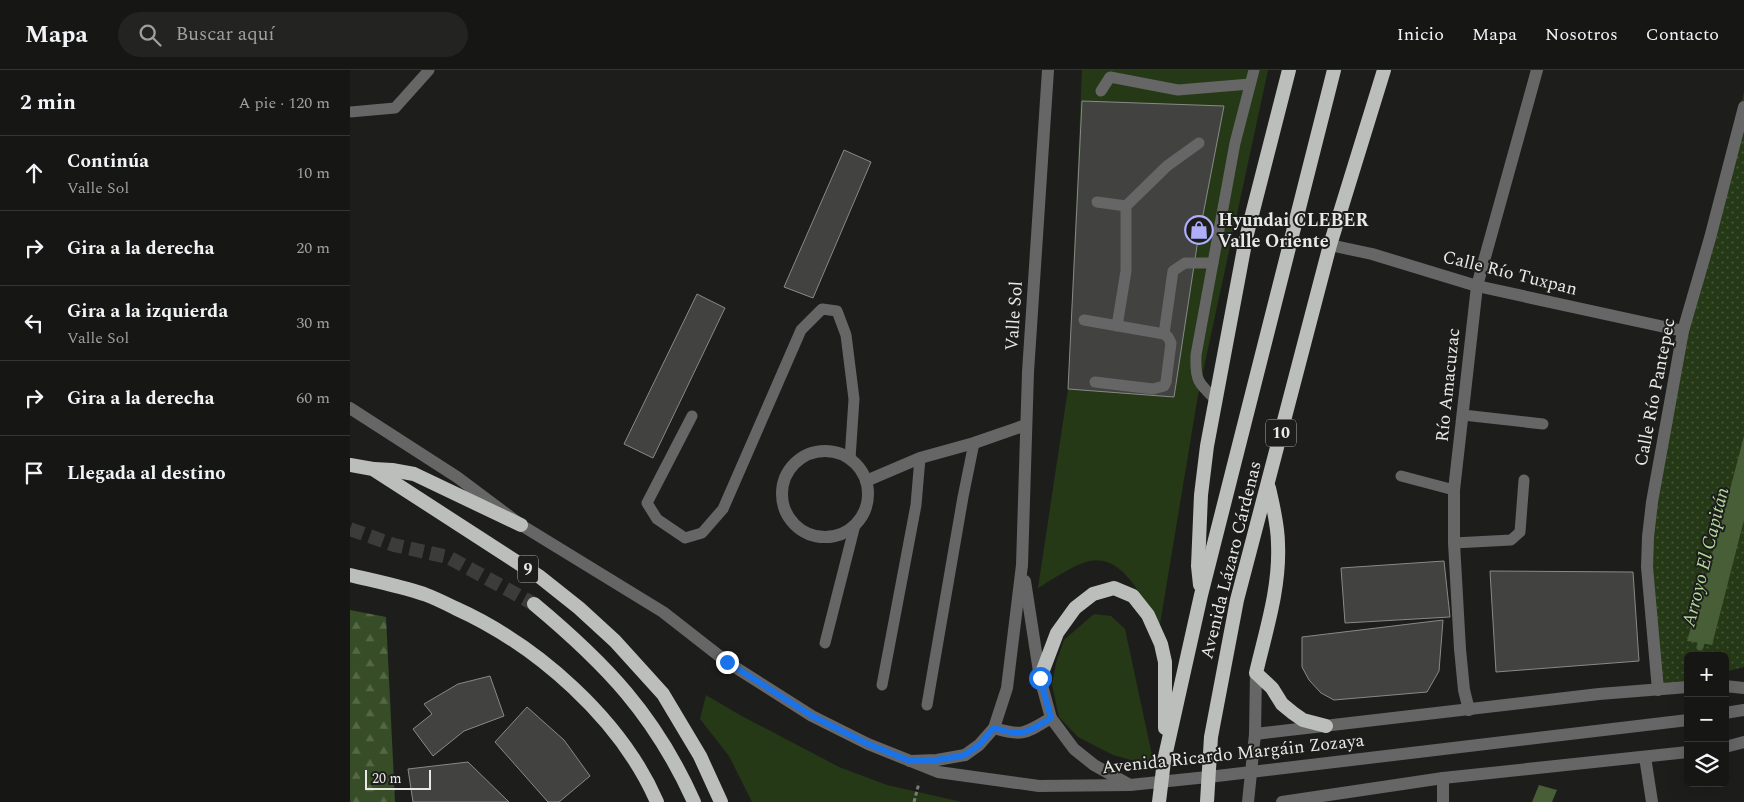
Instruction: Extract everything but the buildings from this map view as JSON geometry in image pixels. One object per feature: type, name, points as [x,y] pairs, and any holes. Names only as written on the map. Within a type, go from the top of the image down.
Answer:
[{"type":"highway","points":[[1201,595],[1198,566],[1201,495],[1215,398],[1246,238],[1289,70]]},
{"type":"highway","name":"Avenida Lázaro Cárdenas","points":[[1164,761],[1201,595],[1334,70]]},
{"type":"highway","name":"Avenida Lázaro Cárdenas","points":[[1207,802],[1210,737],[1237,600],[1330,245],[1384,70]]},
{"type":"highway","name":"9","points":[[350,465],[373,469],[540,577],[579,608],[615,641],[663,694],[700,756],[721,802]]},
{"type":"highway","points":[[373,469],[414,474],[521,524]]},
{"type":"highway","points":[[1268,483],[1277,530],[1278,571],[1276,592],[1256,672],[1272,688],[1282,704],[1293,713],[1303,720],[1326,726]]},
{"type":"highway","points":[[350,575],[425,594],[480,620],[539,657],[585,698],[620,740],[649,782],[658,802]]},
{"type":"highway","points":[[1040,678],[1057,633],[1074,608],[1093,594],[1114,588],[1133,596],[1148,615],[1165,662],[1164,761],[1159,802]]},
{"type":"highway","points":[[534,604],[605,667],[632,698],[658,734],[682,775],[694,802]]},
{"type":"highway","points":[[1164,761],[1167,802]]},
{"type":"street","name":"Valle Sol","points":[[910,761],[937,760],[965,755],[979,745],[994,728],[1007,688],[1022,565],[1026,425],[1035,254],[1048,70]]},
{"type":"street","name":"Río Amacuzac","points":[[1469,710],[1464,690],[1460,649],[1454,543],[1454,490],[1477,286],[1537,70]]},
{"type":"street","name":"Calle Río Pantepec","points":[[1658,690],[1647,568],[1652,502],[1683,331],[1710,238],[1744,107]]},
{"type":"street","name":"Calle Río Tuxpan","points":[[1330,245],[1372,254],[1477,286],[1683,331]]},
{"type":"street","name":"Avenida Ricardo Margáin Zozaya","points":[[350,408],[457,477],[521,524],[663,612],[727,662],[812,716],[868,744],[938,772],[1039,786],[1130,785],[1684,720]]},
{"type":"street","points":[[866,481],[920,458],[974,443],[1026,425]]},
{"type":"street","points":[[823,451],[837,453],[850,459],[860,468],[866,481],[868,492],[867,504],[863,516],[844,533],[831,537],[817,537],[804,532],[793,523],[786,512],[783,484],[789,471],[798,461],[810,454],[823,451]]},
{"type":"street","name":"Valle Sol","points":[[1022,565],[1040,678],[1051,718],[1074,749],[1094,765],[1130,785]]},
{"type":"street","points":[[1248,802],[1255,734],[1256,672]]},
{"type":"street","points":[[1729,686],[1744,688]]},
{"type":"street","name":"Avenida Ricardo Margáin Zozaya","points":[[1255,734],[1599,694],[1684,687]]},
{"type":"street","points":[[1729,712],[1744,710]]},
{"type":"street","points":[[994,728],[1017,734],[1028,732],[1051,718]]},
{"type":"street","points":[[1729,746],[1744,742]]},
{"type":"street","points":[[1282,802],[1443,778],[1684,752]]},
{"type":"street","points":[[1645,757],[1652,802]]},
{"type":"street","points":[[1443,778],[1444,802]]},
{"type":"lane","points":[[350,112],[396,108],[429,70]]},
{"type":"lane","points":[[1215,398],[1198,382],[1195,371],[1196,355],[1235,143],[1254,70]]},
{"type":"lane","points":[[1101,91],[1110,77],[1178,90],[1250,84]]},
{"type":"lane","points":[[1117,326],[1126,271],[1126,206],[1167,166],[1199,143]]},
{"type":"lane","points":[[1097,202],[1126,206]]},
{"type":"lane","points":[[1164,334],[1173,271],[1185,263],[1213,263]]},
{"type":"lane","points":[[692,416],[647,503],[657,519],[685,538],[702,533],[723,509],[801,330],[822,309],[837,310],[846,335],[854,399],[850,459]]},
{"type":"lane","points":[[1084,320],[1164,334],[1171,343],[1164,386],[1153,389],[1095,382]]},
{"type":"lane","points":[[1463,415],[1543,424]]},
{"type":"lane","points":[[927,705],[974,443]]},
{"type":"lane","points":[[882,685],[916,505],[920,458]]},
{"type":"lane","points":[[1401,476],[1454,490]]},
{"type":"lane","points":[[1454,543],[1511,540],[1520,532],[1524,480]]},
{"type":"lane","points":[[825,643],[855,525]]},
{"type":"shaded area","points":[[1082,70],[1268,70],[1198,395],[1159,630],[1148,607],[1133,583],[1114,565],[1102,561],[1090,561],[1077,565],[1038,588],[1068,389]]},
{"type":"shaded area","points":[[1744,92],[1744,667],[1729,671],[1729,652],[1684,652],[1684,683],[1658,690],[1647,567],[1683,331]]},
{"type":"shaded area","points":[[1744,436],[1744,520],[1712,645],[1687,641],[1721,524]]},
{"type":"shaded area","points":[[1094,614],[1111,616],[1125,629],[1153,760],[1142,763],[1113,755],[1078,737],[1059,717],[1052,685],[1056,663],[1064,640]]},
{"type":"shaded area","points":[[706,695],[839,767],[887,785],[962,802],[752,802],[729,756],[700,719]]},
{"type":"shaded area","points":[[1539,785],[1557,790],[1552,802],[1532,802]]},
{"type":"green space","points":[[350,610],[386,617],[395,802],[350,802]]},
{"type":"waterway","name":"Arroyo El Capitán","points":[[1700,647],[1703,635]]},
{"type":"tunnel","points":[[350,529],[394,545],[448,557],[534,604]]},
{"type":"place","name":"Hyundai CLEBER Valle Oriente","points":[[1199,230]]},
{"type":"route","points":[[727,662],[812,716],[868,744],[910,761],[937,760],[965,755],[979,745],[994,728],[1017,734],[1028,732],[1051,718],[1040,678]]}]
